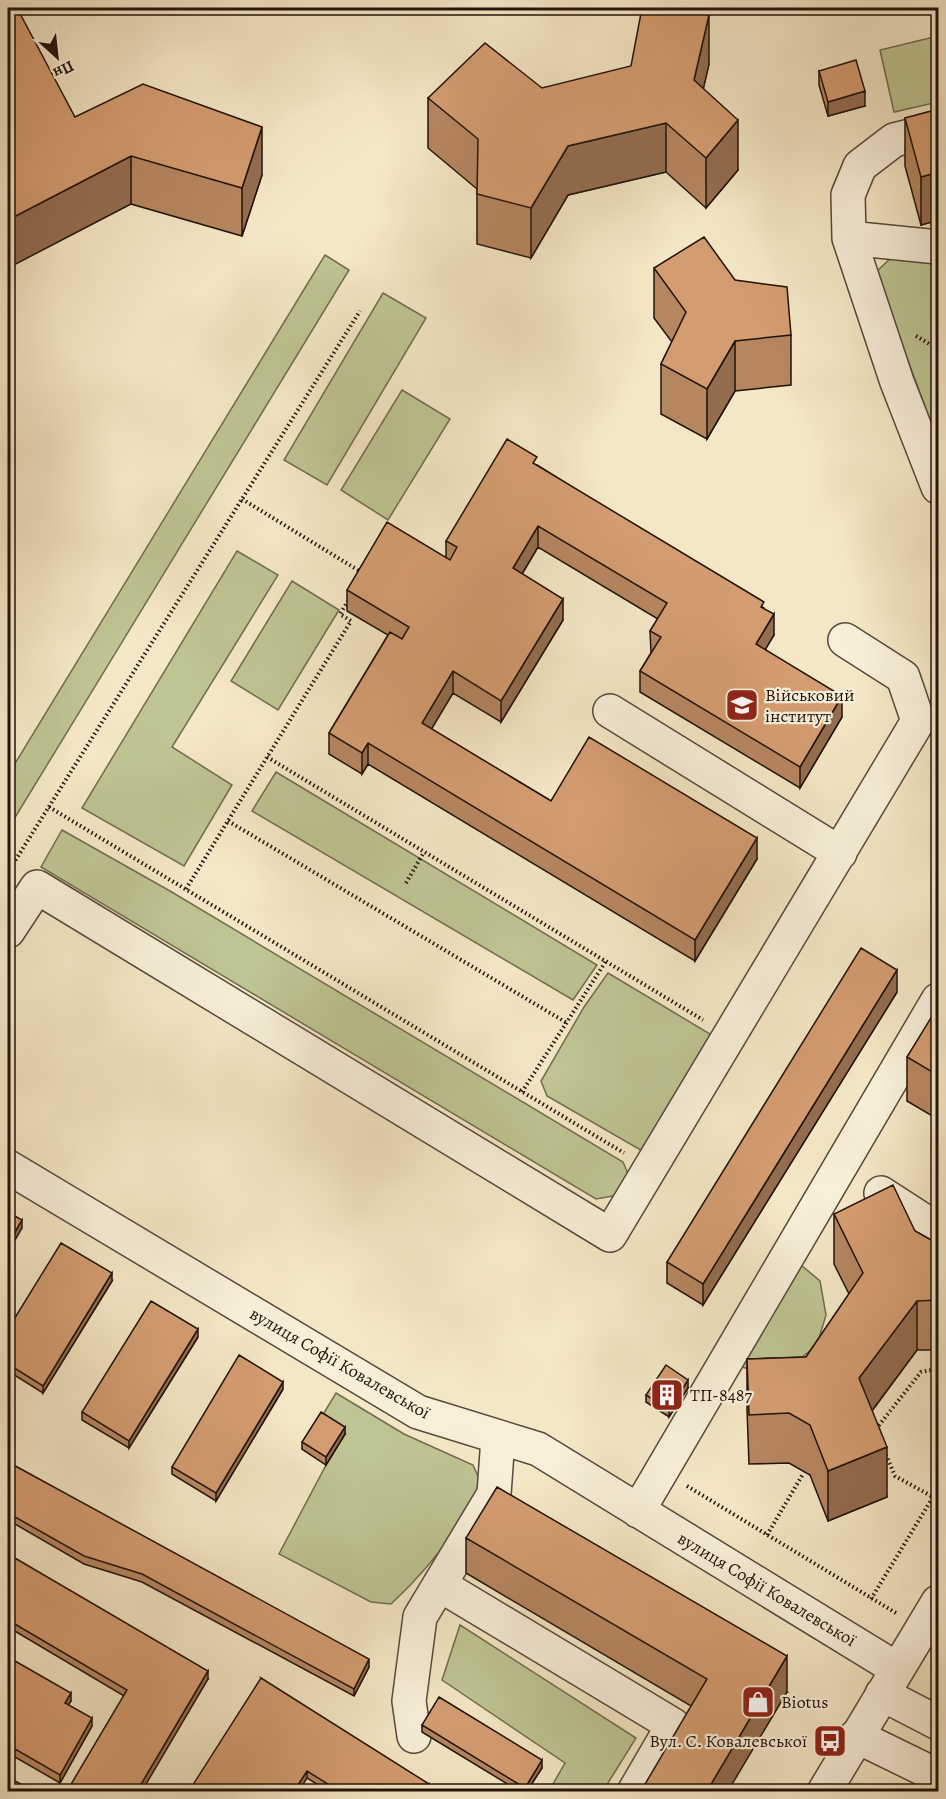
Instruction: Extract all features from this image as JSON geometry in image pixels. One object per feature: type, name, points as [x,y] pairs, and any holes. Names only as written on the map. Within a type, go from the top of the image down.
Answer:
[{"type":"street","points":[[939,129],[894,140],[860,166],[848,195],[849,238],[897,382],[939,487]]},
{"type":"street","points":[[849,238],[939,247]]},
{"type":"street","points":[[8,931],[37,887],[610,1235],[918,721],[903,677],[845,640]]},
{"type":"street","points":[[610,711],[840,853]]},
{"type":"street","points":[[638,1511],[939,1000]]},
{"type":"street","name":"вулиця Софії Ковалевської","points":[[8,1167],[418,1413],[538,1449],[638,1511],[889,1682],[939,1723]]},
{"type":"street","points":[[881,1193],[939,1230]]},
{"type":"street","points":[[414,1736],[409,1701],[420,1617],[494,1494],[498,1438]]},
{"type":"street","points":[[440,1585],[673,1725],[639,1789]]},
{"type":"street","points":[[824,1791],[939,1602]]},
{"type":"street","points":[[856,1736],[939,1776]]},
{"type":"path","points":[[939,278],[933,294],[939,306]]},
{"type":"path","points":[[8,874],[360,310]]},
{"type":"path","points":[[242,499],[368,576]]},
{"type":"path","points":[[186,889],[351,621],[340,614],[352,594]]},
{"type":"path","points":[[267,757],[730,1035]]},
{"type":"path","points":[[49,807],[650,1168]]},
{"type":"path","points":[[228,821],[567,1023]]},
{"type":"path","points":[[406,883],[424,852]]},
{"type":"path","points":[[522,1092],[606,961]]},
{"type":"path","points":[[879,1440],[875,1431],[921,1372],[939,1369]]},
{"type":"path","points":[[871,1599],[933,1497],[895,1476],[883,1449]]},
{"type":"path","points":[[662,1471],[905,1619]]},
{"type":"path","points":[[767,1535],[803,1474]]},
{"type":"green space","points":[[938,36],[938,102],[894,112],[880,50]]},
{"type":"green space","points":[[325,255],[349,270],[8,829],[8,775]]},
{"type":"green space","points":[[893,256],[938,259],[938,441],[875,273]]},
{"type":"green space","points":[[383,293],[426,318],[327,485],[284,460]]},
{"type":"green space","points":[[402,390],[450,419],[388,520],[341,490]]},
{"type":"green space","points":[[237,551],[278,575],[172,747],[232,785],[184,866],[82,808]]},
{"type":"green space","points":[[292,581],[339,610],[278,710],[231,681]]},
{"type":"green space","points":[[276,772],[597,965],[573,1000],[252,811]]},
{"type":"green space","points":[[62,830],[170,891],[623,1162],[629,1176],[618,1195],[596,1199],[41,867]]},
{"type":"green space","points":[[608,973],[720,1040],[651,1156],[547,1096],[541,1081],[584,1007]]},
{"type":"green space","points":[[801,1265],[820,1281],[826,1315],[817,1345],[792,1365],[768,1373],[741,1367]]},
{"type":"green space","points":[[336,1393],[404,1434],[473,1465],[483,1488],[442,1549],[391,1604],[371,1602],[279,1554],[326,1465],[302,1449]]},
{"type":"green space","points":[[460,1625],[636,1738],[603,1791],[549,1791],[565,1763],[442,1680]]},
{"type":"building","points":[[8,8],[17,8],[75,117],[143,84],[262,127],[242,188],[131,156],[8,220]]},
{"type":"building","points":[[642,8],[709,15],[694,80],[738,120],[706,158],[666,123],[568,146],[531,208],[477,194],[478,139],[428,98],[485,43],[542,88],[631,66]]},
{"type":"building","points":[[856,60],[865,91],[828,102],[819,71]]},
{"type":"building","points":[[939,109],[939,172],[921,177],[905,118]]},
{"type":"building","points":[[704,237],[735,280],[787,287],[791,335],[735,341],[707,389],[661,364],[686,312],[654,268]]},
{"type":"building","name":"Військовий інститут","points":[[507,439],[537,457],[533,463],[764,602],[761,607],[774,614],[756,644],[842,696],[800,767],[640,671],[661,637],[650,631],[667,603],[538,526],[513,568],[563,599],[501,701],[453,671],[422,723],[551,801],[589,737],[757,838],[695,940],[368,743],[362,753],[329,733],[390,632],[402,639],[409,627],[347,590],[387,522],[450,560],[457,547],[446,541]]},
{"type":"building","points":[[861,948],[897,970],[703,1284],[667,1262]]},
{"type":"building","points":[[937,1008],[939,1009],[939,1076],[907,1057]]},
{"type":"building","points":[[893,1185],[915,1231],[931,1240],[939,1240],[939,1300],[917,1301],[859,1378],[887,1447],[828,1471],[810,1425],[789,1413],[749,1415],[747,1359],[806,1357],[863,1273],[834,1214]]},
{"type":"building","points":[[8,1212],[22,1220],[8,1244]]},
{"type":"building","points":[[61,1243],[112,1273],[43,1386],[8,1364],[8,1329]]},
{"type":"building","points":[[151,1301],[198,1329],[129,1441],[82,1412]]},
{"type":"building","points":[[239,1355],[283,1382],[216,1493],[172,1467]]},
{"type":"building","name":"ТП-8487","points":[[666,1365],[688,1380],[669,1410],[646,1395]]},
{"type":"building","points":[[321,1412],[345,1427],[326,1457],[302,1442]]},
{"type":"building","points":[[8,1462],[369,1659],[354,1689],[142,1574],[84,1556],[8,1513]]},
{"type":"building","points":[[497,1487],[787,1656],[707,1791],[641,1791],[707,1679],[466,1538]]},
{"type":"building","points":[[8,1554],[208,1671],[137,1791],[67,1791],[127,1690],[8,1620]]},
{"type":"building","points":[[8,1657],[71,1693],[65,1703],[92,1718],[60,1775],[8,1745]]},
{"type":"building","points":[[261,1678],[429,1784],[424,1791],[339,1791],[307,1771],[294,1791],[189,1791]]},
{"type":"building","points":[[439,1697],[542,1760],[525,1788],[422,1725]]},
{"type":"building","points":[[8,1777],[33,1791],[8,1791]]},
{"type":"place","name":"Військовий інститут","points":[[742,705]]},
{"type":"place","name":"ТП-8487","points":[[667,1395]]},
{"type":"place","name":"Biotus","points":[[758,1702]]},
{"type":"place","name":"Вул. С. Ковалевської","points":[[830,1741]]}]
